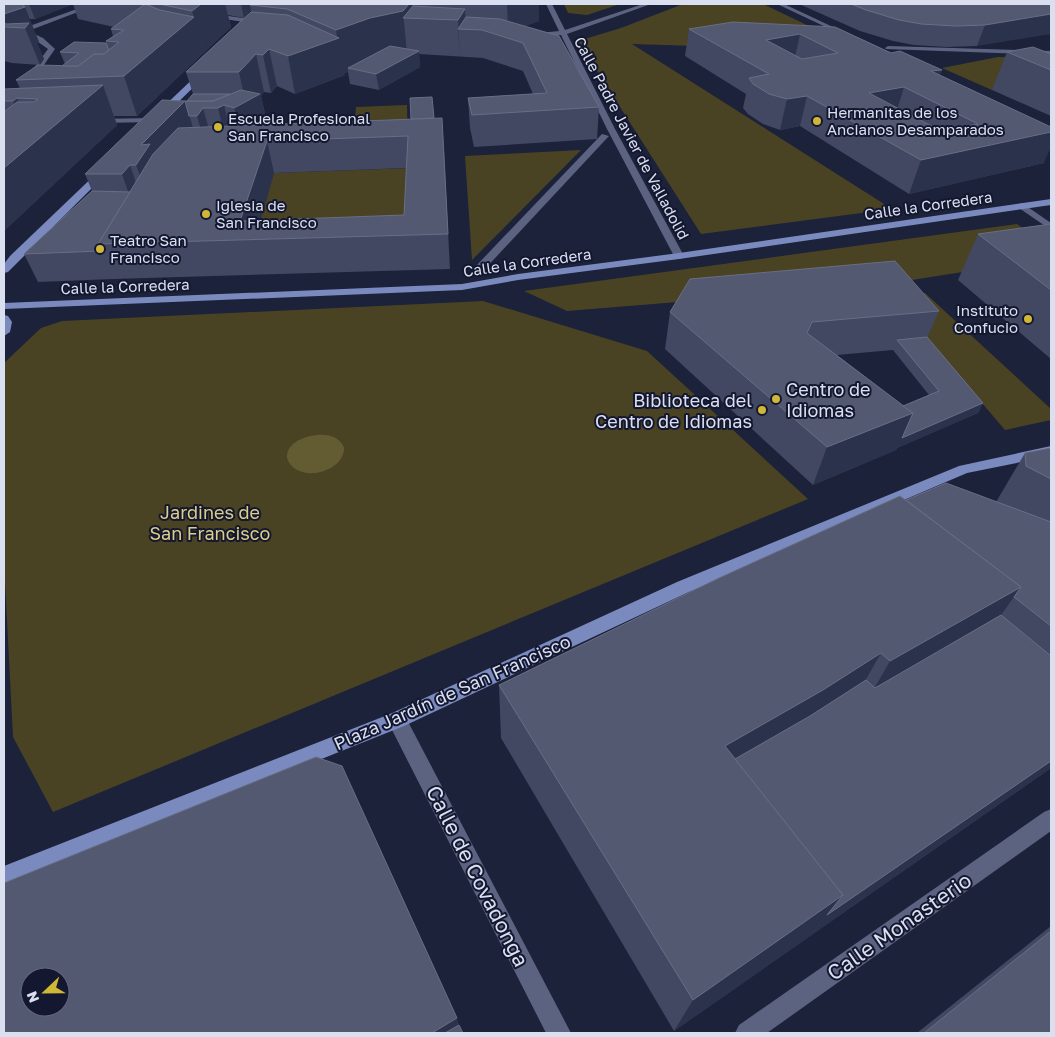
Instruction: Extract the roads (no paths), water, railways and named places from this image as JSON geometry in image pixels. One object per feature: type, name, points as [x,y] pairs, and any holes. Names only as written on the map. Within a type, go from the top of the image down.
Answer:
[{"type":"main road","points":[[253,25],[264,14]]},
{"type":"main road","points":[[148,127],[208,68]]},
{"type":"main road","points":[[4,270],[9,260],[113,162]]},
{"type":"main road","name":"Calle la Corredera","points":[[4,306],[462,287],[518,277],[679,256],[1051,202]]},
{"type":"main road","points":[[4,318],[6,322],[4,332]]},
{"type":"main road","name":"Plaza Jardín de San Francisco","points":[[4,876],[397,720],[683,587],[964,469],[1051,451]]},
{"type":"street","points":[[4,37],[96,4]]},
{"type":"street","name":"Calle Padre Javier de Valladolid","points":[[549,4],[679,256]]},
{"type":"street","points":[[524,36],[562,32],[648,4]]},
{"type":"street","points":[[780,4],[855,38]]},
{"type":"street","points":[[199,14],[253,25],[274,24]]},
{"type":"street","points":[[4,22],[42,24]]},
{"type":"street","points":[[4,30],[23,30],[35,35],[52,49],[17,97],[4,106]]},
{"type":"street","points":[[888,48],[1051,53]]},
{"type":"street","points":[[880,50],[898,58]]},
{"type":"street","points":[[89,121],[156,120]]},
{"type":"street","points":[[479,268],[605,136]]},
{"type":"street","points":[[1022,206],[1051,227]]},
{"type":"street","points":[[896,498],[914,506]]},
{"type":"street","name":"Calle de Covadonga","points":[[397,720],[559,1033]]},
{"type":"street","name":"Calle Monasterio","points":[[747,1033],[1051,819]]},
{"type":"place","name":"Hermanitas de los Ancianos Desamparados","points":[[817,121]]},
{"type":"place","name":"Escuela Profesional San Francisco","points":[[218,127]]},
{"type":"place","name":"Iglesia de San Francisco","points":[[206,214]]},
{"type":"place","name":"Teatro San Francisco","points":[[100,249]]},
{"type":"place","name":"Instituto Confucio","points":[[1028,319]]},
{"type":"place","name":"Centro de Idiomas","points":[[776,399]]},
{"type":"place","name":"Biblioteca del Centro de Idiomas","points":[[762,410]]},
{"type":"park label","name":"Jardines de San Francisco","points":[[210,522]]}]
